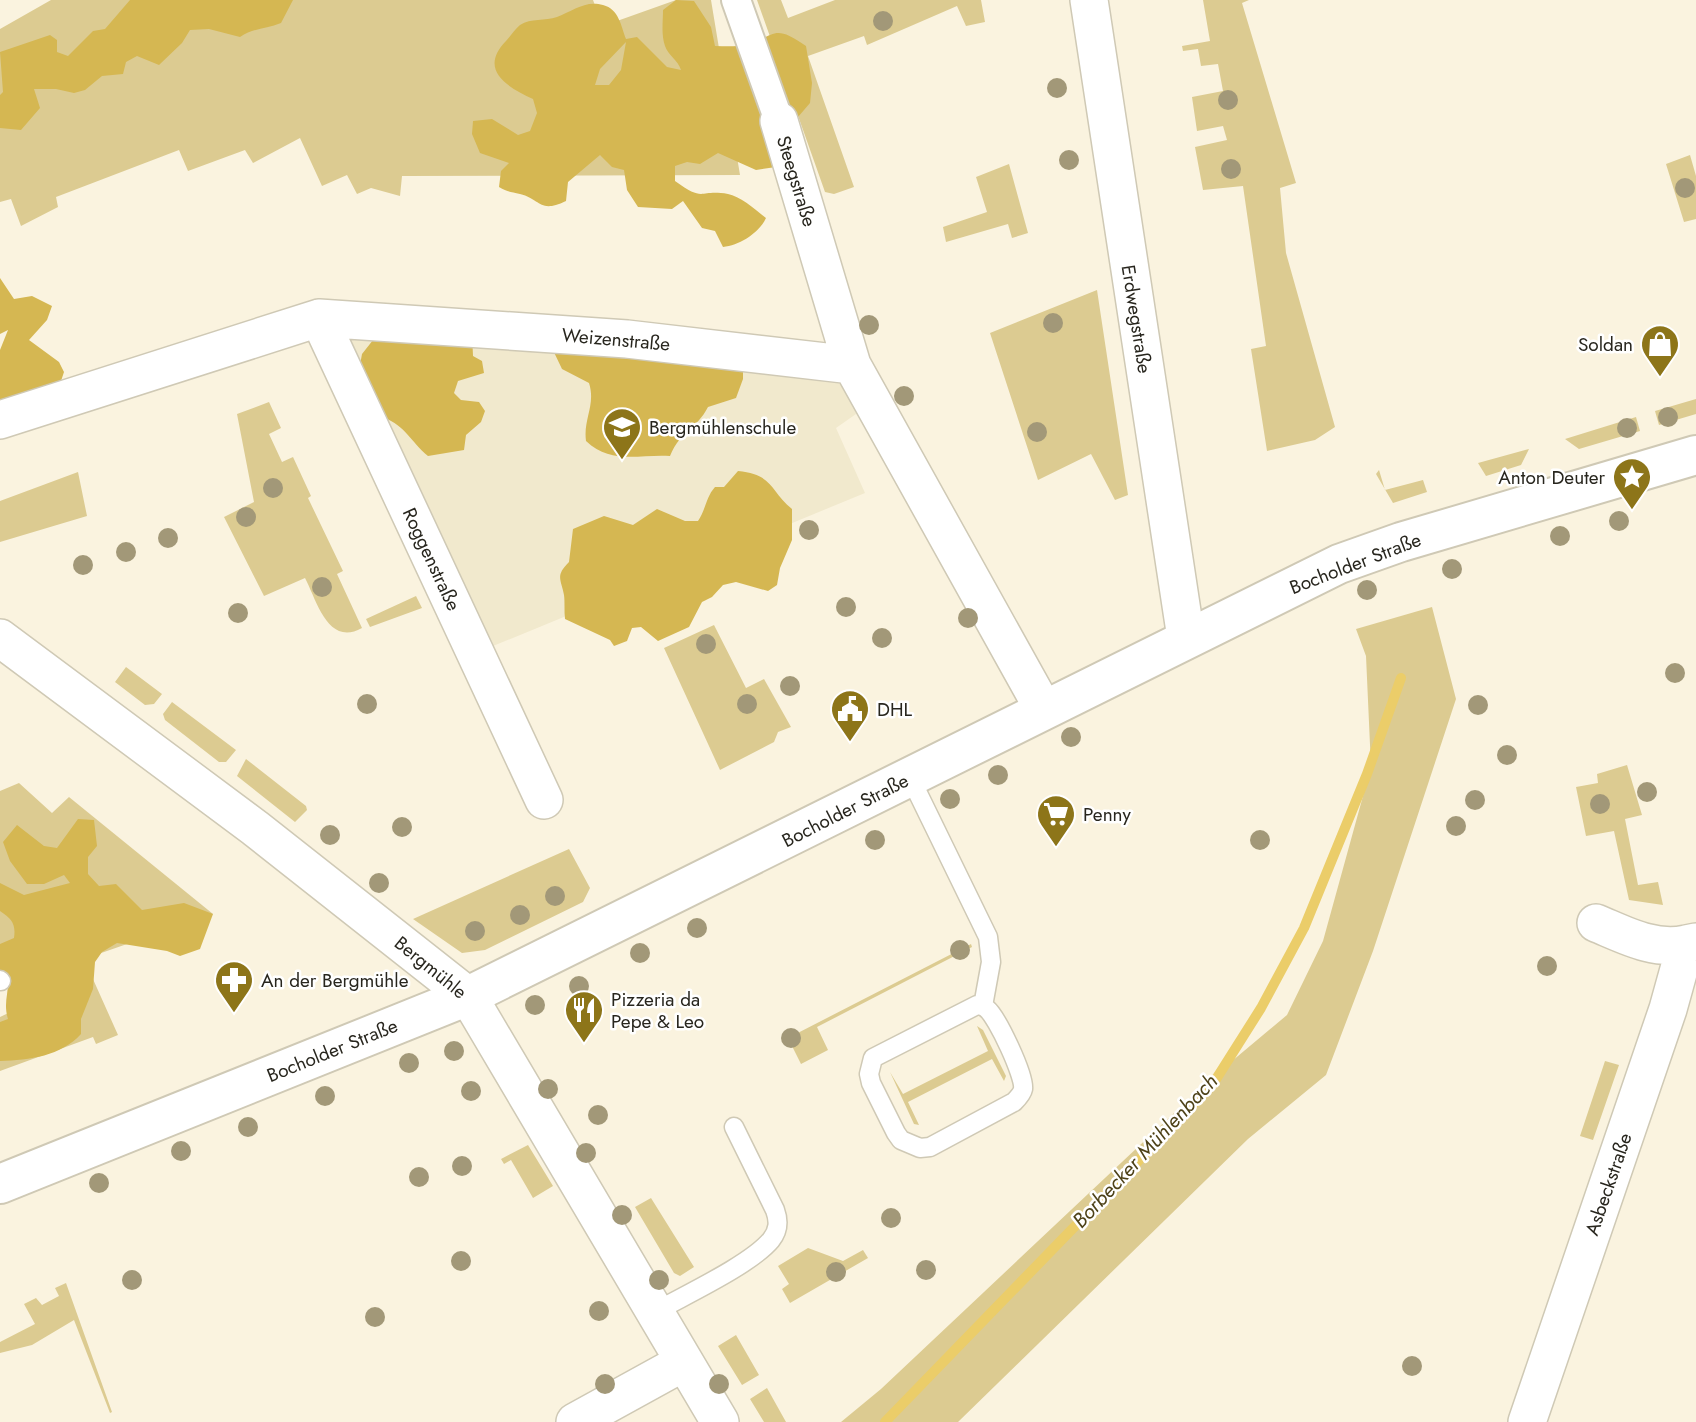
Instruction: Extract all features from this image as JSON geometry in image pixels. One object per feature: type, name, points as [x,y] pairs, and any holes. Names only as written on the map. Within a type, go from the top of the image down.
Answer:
[{"type":"main road","name":"Bocholder Straße","points":[[0,1184],[468,996],[1308,578],[1370,553],[1696,455]]},
{"type":"street","name":"Steegstraße","points":[[736,0],[779,121],[852,365]]},
{"type":"street","name":"Erdwegstraße","points":[[1089,0],[1186,638]]},
{"type":"street","name":"Weizenstraße","points":[[0,420],[319,318],[627,339],[852,365]]},
{"type":"street","name":"Roggenstraße","points":[[319,318],[544,800]]},
{"type":"street","points":[[852,365],[1044,710]]},
{"type":"street","name":"Bergmühle","points":[[1,639],[255,828],[468,996],[720,1422]]},
{"type":"street","name":"Asbeckstraße","points":[[1596,923],[1649,944],[1673,947],[1691,943]]},
{"type":"street","name":"Asbeckstraße","points":[[1527,1422],[1691,943]]},
{"type":"street","points":[[575,1422],[684,1362]]},
{"type":"lane","points":[[910,777],[988,937],[992,962],[983,1006]]},
{"type":"lane","points":[[983,1006],[992,1015],[1020,1072],[1023,1088],[1020,1096],[1014,1102],[930,1147],[910,1145],[896,1133],[871,1083],[869,1074],[873,1058],[971,1007],[983,1006]]},
{"type":"lane","points":[[655,1312],[743,1261],[766,1245],[776,1232],[779,1224],[775,1210],[734,1127]]},
{"type":"shaded area","points":[[51,0],[593,0],[603,26],[676,0],[711,0],[740,175],[402,176],[400,196],[371,188],[357,194],[347,175],[322,186],[300,138],[253,163],[245,150],[188,171],[179,150],[56,197],[58,207],[21,226],[11,199],[0,202],[0,29]]},
{"type":"shaded area","points":[[130,0],[293,0],[281,23],[240,37],[209,29],[190,30],[182,43],[159,65],[137,56],[126,62],[123,74],[102,76],[85,90],[74,93],[56,89],[34,89],[40,108],[21,130],[0,128],[0,95],[3,92],[0,52],[50,35],[57,40],[57,52],[68,56],[93,31],[105,29]]},
{"type":"shaded area","points":[[676,0],[694,1],[711,27],[715,46],[744,45],[780,33],[806,46],[812,83],[810,103],[798,117],[795,131],[776,167],[756,170],[718,153],[700,164],[687,162],[675,166],[675,181],[692,192],[733,195],[766,218],[754,233],[729,246],[723,247],[715,231],[702,228],[683,201],[672,209],[638,207],[627,190],[624,170],[612,167],[600,155],[568,182],[566,201],[557,205],[545,206],[527,196],[504,190],[499,187],[501,171],[509,163],[480,153],[472,134],[473,121],[492,119],[518,135],[530,131],[537,113],[533,99],[506,83],[495,69],[498,51],[520,25],[557,17],[585,5],[603,5],[616,14],[626,39],[637,37],[667,67],[681,70],[665,46],[663,10]],"holes":[[[626,42],[621,70],[609,85],[595,85],[600,69]]]},
{"type":"shaded area","points":[[757,0],[781,0],[788,18],[835,0],[981,0],[985,22],[966,26],[957,6],[867,45],[864,36],[808,56],[854,187],[834,194],[825,192]]},
{"type":"shaded area","points":[[1203,0],[1249,0],[1242,3],[1296,183],[1280,188],[1286,253],[1335,427],[1315,440],[1267,451],[1251,349],[1266,346],[1243,186],[1203,190],[1195,147],[1227,140],[1223,126],[1197,131],[1192,97],[1223,91],[1218,64],[1201,66],[1198,49],[1183,51],[1182,46],[1210,41]]},
{"type":"shaded area","points":[[1690,155],[1696,176],[1696,219],[1684,222],[1666,164]]},
{"type":"shaded area","points":[[1009,164],[1028,233],[1012,238],[1008,224],[946,242],[943,227],[987,212],[976,177]]},
{"type":"shaded area","points":[[0,278],[14,299],[32,296],[52,306],[47,320],[29,340],[59,362],[64,372],[58,390],[0,419],[0,350],[8,330],[0,334]]},
{"type":"shaded area","points":[[1097,290],[1128,495],[1115,500],[1091,454],[1038,480],[990,333]]},
{"type":"shaded area","points":[[418,306],[471,310],[473,356],[482,361],[484,373],[458,381],[454,393],[461,400],[479,402],[485,411],[481,422],[466,435],[464,450],[428,456],[403,430],[383,417],[360,365],[362,354],[392,316]]},
{"type":"shaded area","name":"Bergmühlenschule","points":[[332,328],[850,382],[856,414],[836,428],[865,493],[481,651]]},
{"type":"shaded area","points":[[551,346],[743,364],[743,379],[736,398],[708,407],[699,421],[674,447],[670,456],[615,456],[586,441],[591,398],[589,383],[562,369]]},
{"type":"shaded area","points":[[1696,399],[1696,414],[1659,425],[1655,411]]},
{"type":"shaded area","points":[[269,402],[281,428],[269,434],[282,462],[293,457],[311,496],[308,498],[343,571],[337,574],[362,628],[350,632],[332,627],[319,609],[305,578],[264,596],[224,517],[254,502],[237,414]]},
{"type":"shaded area","points":[[1636,417],[1640,431],[1579,449],[1565,439]]},
{"type":"shaded area","points":[[1529,449],[1521,465],[1486,476],[1478,463]]},
{"type":"shaded area","points":[[1379,470],[1385,489],[1376,474]]},
{"type":"shaded area","points":[[738,471],[765,480],[792,509],[792,540],[780,568],[777,585],[768,591],[736,582],[723,585],[712,597],[702,602],[689,627],[658,641],[641,627],[632,628],[627,641],[614,646],[610,640],[565,619],[560,578],[569,562],[573,529],[604,516],[633,525],[657,509],[685,521],[698,521],[715,487],[724,487]]},
{"type":"shaded area","points":[[78,472],[87,516],[0,542],[0,501]]},
{"type":"shaded area","points":[[1423,480],[1427,492],[1393,503],[1385,490]]},
{"type":"shaded area","points":[[416,596],[422,608],[370,627],[366,619]]},
{"type":"shaded area","points":[[1432,607],[1456,699],[1373,951],[1326,1075],[1248,1139],[958,1422],[841,1422],[881,1389],[1207,1082],[1287,1015],[1323,941],[1371,767],[1366,656],[1356,629]]},
{"type":"shaded area","points":[[714,625],[746,688],[764,679],[791,727],[778,732],[774,742],[720,770],[664,648]]},
{"type":"shaded area","points":[[126,667],[162,694],[154,704],[145,705],[115,682]]},
{"type":"shaded area","points":[[172,702],[236,750],[226,762],[219,762],[165,720],[163,714]]},
{"type":"shaded area","points":[[246,759],[306,806],[307,810],[295,822],[237,776]]},
{"type":"shaded area","points":[[1627,765],[1642,815],[1625,819],[1638,885],[1658,882],[1663,905],[1629,900],[1614,831],[1586,836],[1576,787],[1598,783],[1597,774]]},
{"type":"shaded area","points":[[19,783],[52,813],[69,797],[213,914],[84,959],[118,1035],[96,1044],[93,1037],[0,1071],[0,1017],[21,1007],[0,961],[0,791]]},
{"type":"shaded area","points":[[78,819],[94,820],[97,846],[88,857],[88,874],[99,886],[116,884],[142,910],[184,903],[213,914],[200,949],[180,956],[167,951],[117,943],[102,952],[95,962],[93,989],[81,1019],[81,1034],[54,1052],[0,1061],[0,1022],[8,1019],[8,978],[0,972],[0,944],[14,938],[14,929],[12,922],[0,911],[0,883],[24,895],[70,883],[64,875],[44,884],[27,884],[10,861],[3,842],[17,825],[44,846],[57,848]]},
{"type":"shaded area","points":[[569,849],[590,888],[583,902],[485,950],[462,953],[413,919]]},
{"type":"shaded area","points":[[971,944],[972,947],[817,1027],[828,1050],[801,1064],[788,1038]]},
{"type":"shaded area","points":[[977,1026],[983,1030],[1006,1076],[1004,1081],[992,1059],[908,1102],[919,1125],[914,1124],[890,1072],[903,1094],[988,1051]]},
{"type":"shaded area","points":[[1605,1061],[1619,1065],[1593,1140],[1580,1136]]},
{"type":"shaded area","points":[[528,1145],[553,1186],[533,1198],[511,1160],[504,1164],[501,1159]]},
{"type":"shaded area","points":[[651,1198],[694,1267],[680,1276],[674,1273],[635,1207]]},
{"type":"shaded area","points":[[808,1248],[843,1261],[863,1250],[868,1258],[790,1303],[782,1289],[789,1284],[778,1266]]},
{"type":"shaded area","points":[[66,1283],[112,1412],[110,1413],[74,1320],[32,1345],[0,1353],[0,1342],[35,1324],[24,1304],[36,1298],[42,1305],[59,1296],[55,1288]]},
{"type":"shaded area","points":[[736,1335],[759,1375],[742,1385],[718,1346]]},
{"type":"shaded area","points":[[767,1388],[786,1422],[764,1422],[750,1399]]},
{"type":"waterway","name":"Borbecker Mühlenbach","points":[[885,1422],[1213,1084],[1261,1008],[1304,928],[1367,774],[1401,678]]},
{"type":"place","name":"Soldan","points":[[1660,378]]},
{"type":"place","name":"Bergmühlenschule","points":[[622,461]]},
{"type":"place","name":"Anton Deuter","points":[[1632,511]]},
{"type":"place","name":"DHL","points":[[850,743]]},
{"type":"place","name":"Penny","points":[[1056,848]]},
{"type":"place","name":"An der Bergmühle","points":[[234,1014]]},
{"type":"place","name":"Pizzeria da Pepe & Leo","points":[[584,1044]]}]
